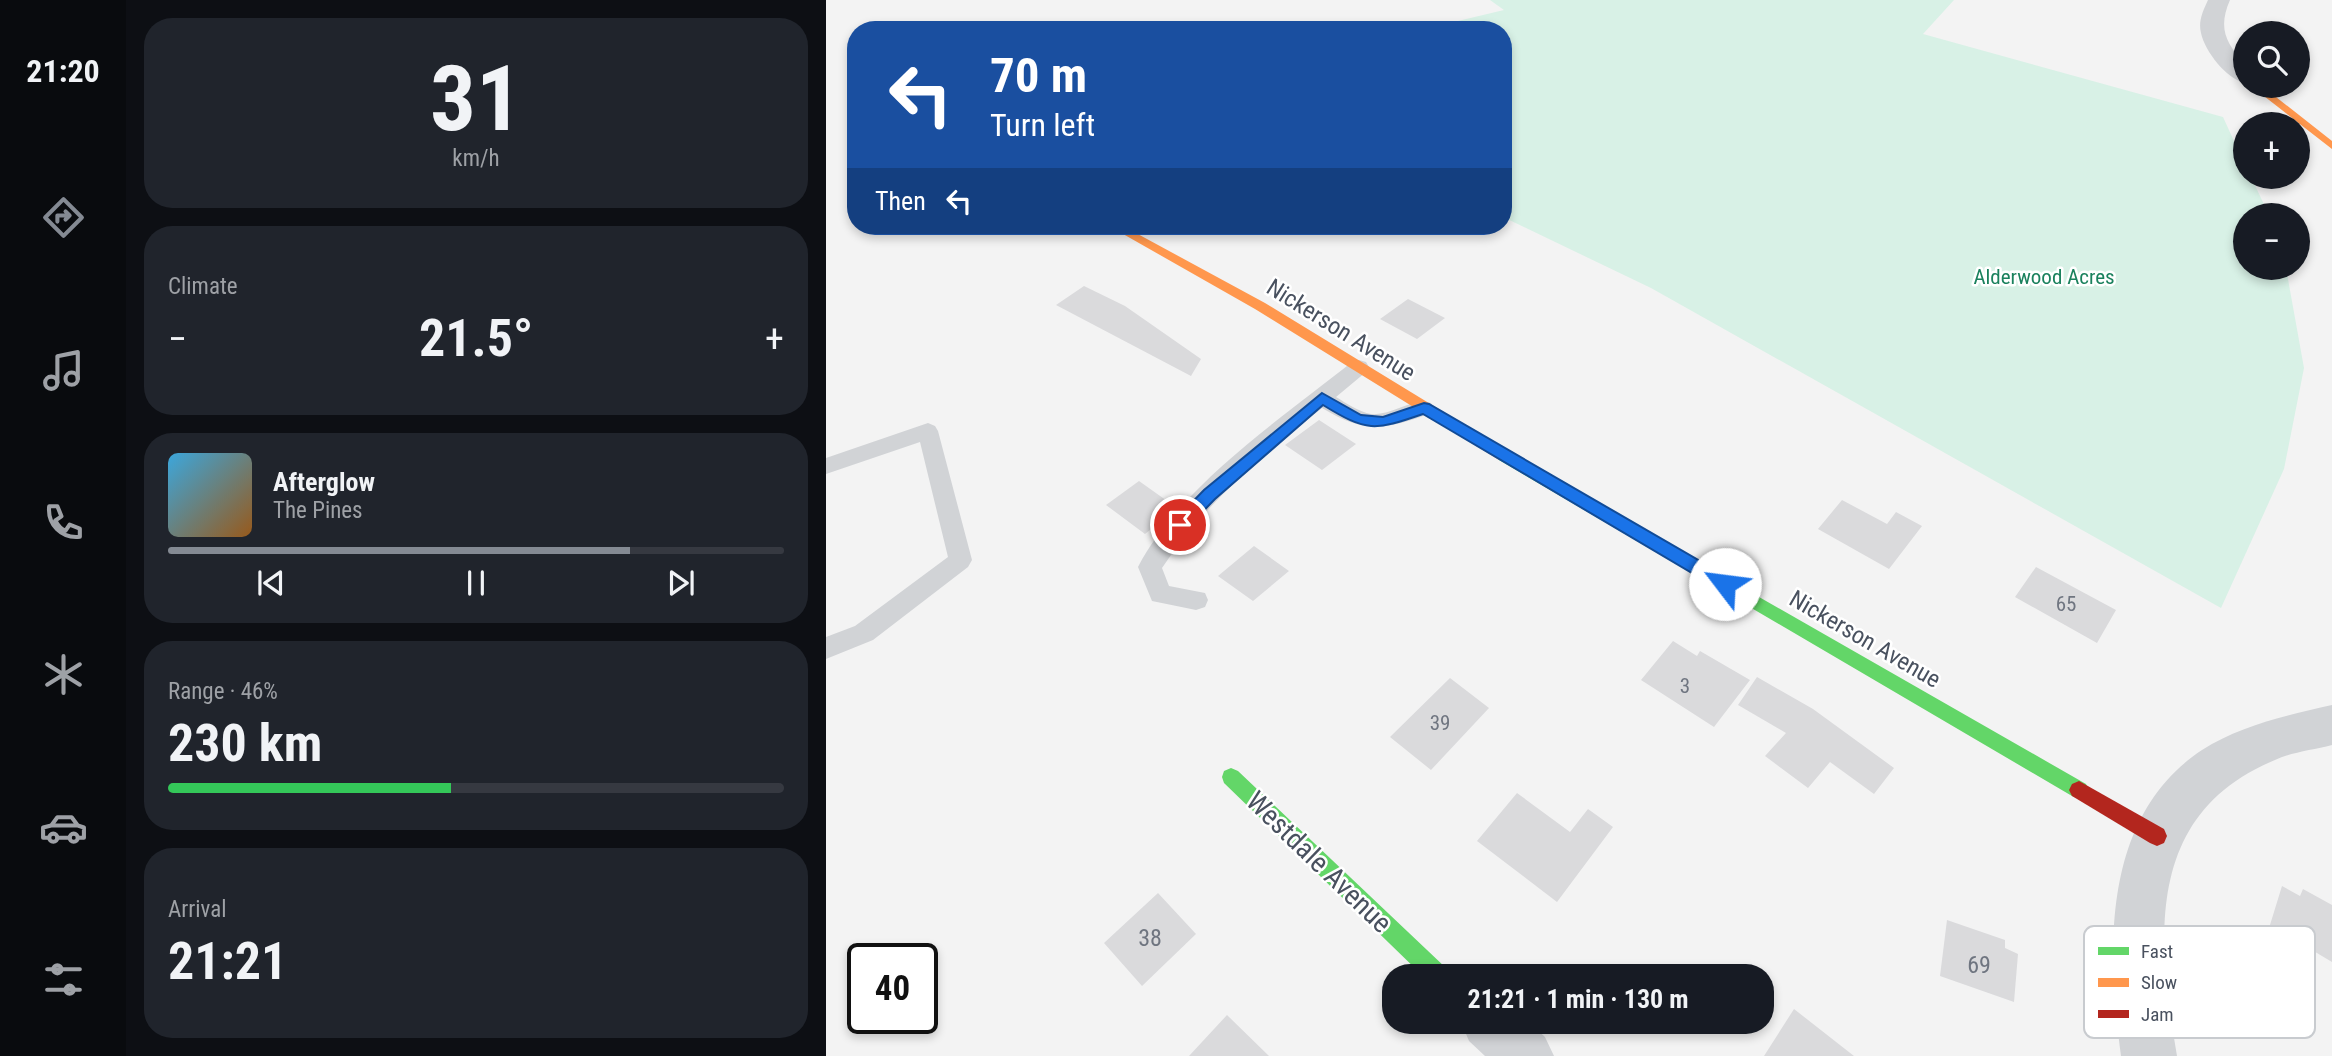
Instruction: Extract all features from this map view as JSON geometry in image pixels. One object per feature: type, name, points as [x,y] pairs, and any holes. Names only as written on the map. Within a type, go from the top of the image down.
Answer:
[{"type":"street","points":[[2219,0],[2211,16],[2211,34],[2233,62]]},
{"type":"street","points":[[2271,98],[2332,146]]},
{"type":"street","name":"Nickerson Avenue","points":[[1131,235],[1260,306],[1424,408],[2157,836]]},
{"type":"street","points":[[2137,926],[2141,894],[2157,836],[2194,782],[2221,763],[2273,738],[2332,725]]},
{"type":"street","name":"Westdale Avenue","points":[[1231,776],[1426,964]]},
{"type":"street","points":[[1501,1034],[1526,1056]]},
{"type":"street","points":[[2147,1038],[2150,1056]]},
{"type":"lane","points":[[1196,600],[1160,594],[1150,567],[1165,541],[1209,494],[1359,367]]},
{"type":"lane","points":[[1322,398],[1358,420],[1383,422],[1424,408]]},
{"type":"lane","points":[[826,466],[928,432],[960,560],[864,633],[826,648]]},
{"type":"green space","name":"Alderwood Acres","points":[[1490,0],[1954,0],[1923,34],[2223,117],[2233,139],[2233,189],[2257,189],[2263,203],[2233,203],[2233,280],[2288,280],[2304,368],[2284,469],[2221,608],[1651,288],[1512,221],[1512,21],[1458,21],[1504,10]]},
{"type":"building","points":[[1084,286],[1125,306],[1201,359],[1191,376],[1056,305]]},
{"type":"building","points":[[1408,299],[1445,318],[1417,339],[1380,319]]},
{"type":"building","points":[[1319,420],[1356,444],[1322,470],[1285,445]]},
{"type":"building","points":[[1139,481],[1177,508],[1145,534],[1106,505]]},
{"type":"building","points":[[1842,500],[1887,524],[1896,512],[1922,526],[1889,569],[1818,529]]},
{"type":"building","points":[[1254,546],[1289,571],[1253,601],[1218,576]]},
{"type":"building","points":[[2036,567],[2116,610],[2097,643],[2015,597]]},
{"type":"building","points":[[1673,641],[1697,656],[1700,651],[1750,680],[1714,727],[1641,680]]},
{"type":"building","points":[[1757,677],[1813,709],[1894,768],[1874,794],[1830,762],[1808,788],[1765,756],[1786,733],[1738,705]]},
{"type":"building","points":[[1450,678],[1489,708],[1431,770],[1390,737]]},
{"type":"building","points":[[1517,793],[1570,832],[1588,809],[1613,827],[1557,902],[1477,841]]},
{"type":"building","points":[[2282,886],[2300,896],[2303,889],[2332,905],[2332,962],[2315,952],[2315,926],[2270,925]]},
{"type":"building","points":[[1158,893],[1196,934],[1142,986],[1104,943]]},
{"type":"building","points":[[1947,920],[2005,940],[2005,948],[2018,954],[2014,1002],[1940,976]]},
{"type":"building","points":[[1794,1009],[1854,1056],[1764,1056]]},
{"type":"building","points":[[1227,1015],[1269,1056],[1189,1056]]},
{"type":"traffic: fast","points":[[1504,456],[2079,790]]},
{"type":"traffic: fast","points":[[1231,777],[1426,964]]},
{"type":"traffic: slow","points":[[2271,98],[2332,146]]},
{"type":"traffic: slow","points":[[1131,235],[1260,306],[1504,456]]},
{"type":"traffic: jam","points":[[2079,790],[2157,836]]},
{"type":"route","points":[[1180,525],[1209,494],[1322,398],[1358,420],[1383,422],[1424,408],[1725,584]]}]
